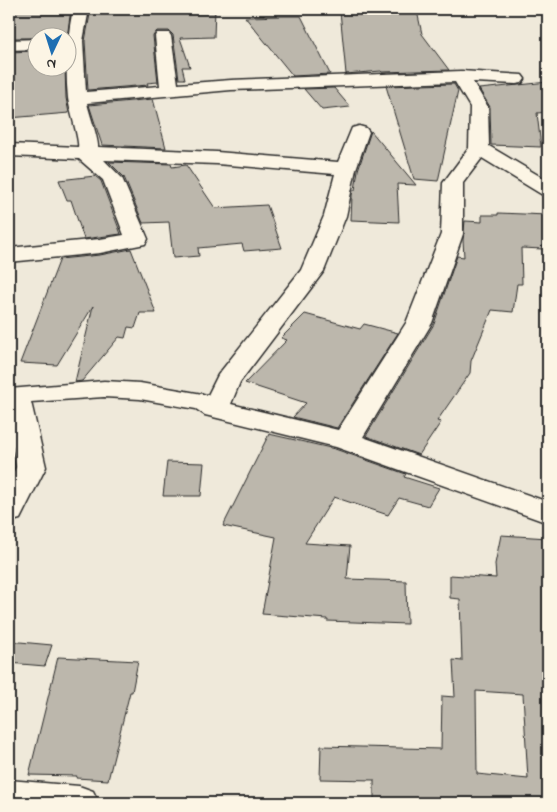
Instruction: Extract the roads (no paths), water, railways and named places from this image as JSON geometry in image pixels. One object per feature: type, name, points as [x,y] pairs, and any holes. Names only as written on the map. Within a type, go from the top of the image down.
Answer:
[{"type":"street","points":[[76,28],[81,9]]},
{"type":"street","points":[[163,36],[170,90]]},
{"type":"street","points":[[9,45],[28,44]]},
{"type":"street","points":[[77,98],[231,85],[461,76],[516,79]]},
{"type":"street","points":[[346,440],[419,323],[452,234],[453,183],[479,148],[479,107],[461,76]]},
{"type":"street","points":[[75,78],[82,124],[89,143],[86,154]]},
{"type":"street","points":[[215,409],[227,381],[312,271],[335,216],[346,169],[359,132]]},
{"type":"street","points":[[479,148],[548,190]]},
{"type":"street","points":[[9,150],[217,158],[346,169]]},
{"type":"street","points":[[9,255],[100,246],[137,239],[112,178],[86,154]]},
{"type":"street","points":[[9,512],[30,467],[12,396],[114,389],[140,391],[204,402],[215,409],[346,440],[548,513]]},
{"type":"street","points":[[9,796],[79,803]]}]
